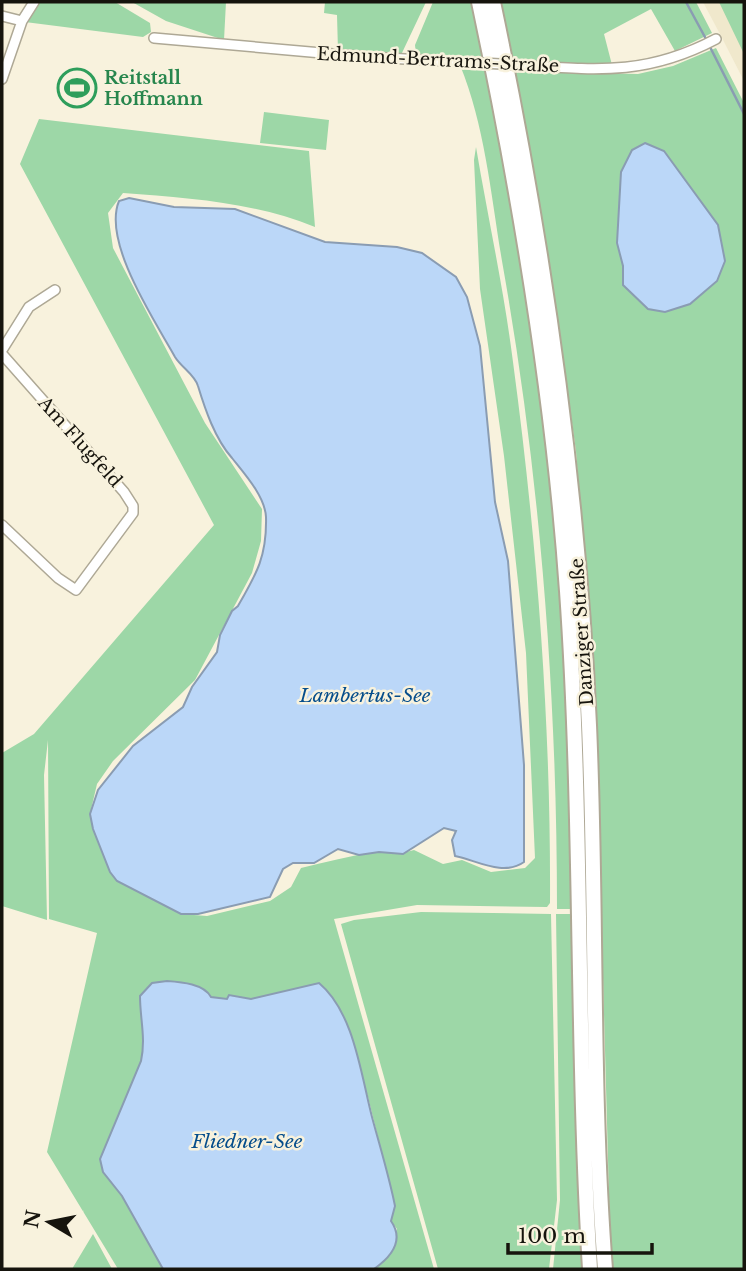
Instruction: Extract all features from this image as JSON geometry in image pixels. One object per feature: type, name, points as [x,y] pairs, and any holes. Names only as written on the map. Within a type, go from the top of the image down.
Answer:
[{"type":"highway","name":"Danziger Straße","points":[[479,2],[530,275],[554,454],[567,589],[576,765],[590,1269]]},
{"type":"highway","name":"Danziger Straße","points":[[493,2],[544,274],[567,453],[580,588],[589,723],[605,1269]]},
{"type":"street","points":[[2,79],[22,21],[34,2]]},
{"type":"street","points":[[2,16],[22,21]]},
{"type":"street","name":"Edmund-Bertrams-Straße","points":[[154,38],[367,57],[638,68],[689,53],[716,39]]},
{"type":"street","name":"Am Flugfeld","points":[[2,525],[58,578],[76,590],[133,513],[133,506],[124,492],[2,352],[29,307],[55,290]]},
{"type":"shaded area","points":[[703,2],[744,2],[744,81],[721,36]]},
{"type":"green space","points":[[32,2],[115,2],[150,23],[151,32],[143,37],[25,22]]},
{"type":"green space","points":[[132,2],[226,2],[224,40],[166,21]]},
{"type":"green space","points":[[325,2],[426,2],[401,55],[338,51],[337,15],[324,13]]},
{"type":"green space","points":[[433,2],[696,2],[712,33],[675,51],[651,9],[604,34],[612,65],[416,55],[415,45]]},
{"type":"green space","points":[[719,2],[744,2],[744,54]]},
{"type":"green space","points":[[716,48],[744,103],[744,1269],[611,1269],[596,722],[576,451],[551,275],[513,71],[638,74],[673,66]]},
{"type":"green space","points":[[460,65],[488,67],[522,260],[541,390],[565,626],[576,909],[557,909],[550,665],[527,422],[486,162],[476,112]]},
{"type":"green space","points":[[264,112],[329,120],[326,150],[260,143]]},
{"type":"green space","points":[[39,119],[309,151],[315,227],[245,207],[196,199],[123,193],[108,213],[113,248],[205,423],[262,509],[261,541],[252,573],[195,680],[113,761],[97,784],[90,814],[110,872],[117,881],[181,914],[207,916],[270,901],[291,887],[301,868],[366,854],[414,850],[443,864],[462,860],[491,872],[525,868],[535,858],[526,653],[504,456],[480,289],[474,160],[476,147],[509,335],[536,564],[548,768],[550,903],[547,907],[417,905],[334,919],[434,1269],[374,1269],[381,1264],[397,1229],[391,1221],[395,1206],[368,1097],[344,1020],[274,994],[251,999],[230,995],[227,999],[211,997],[197,986],[180,982],[143,1026],[145,1044],[141,1061],[100,1159],[103,1172],[122,1196],[163,1269],[118,1269],[47,1152],[97,933],[49,919],[48,740],[44,775],[47,920],[2,906],[2,753],[34,734],[214,525],[20,164]]},
{"type":"green space","points":[[421,912],[551,914],[557,1200],[549,1269],[438,1269],[341,924]]},
{"type":"green space","points":[[556,914],[575,914],[584,1269],[553,1269],[560,1200]]},
{"type":"green space","points":[[93,1234],[112,1269],[72,1269]]},
{"type":"water","points":[[645,143],[664,151],[718,225],[725,261],[717,281],[690,304],[665,312],[648,309],[623,285],[623,266],[617,243],[621,172],[632,150]]},
{"type":"water","name":"Lambertus-See","points":[[129,198],[174,207],[235,209],[325,242],[397,247],[422,253],[456,277],[467,297],[480,346],[495,502],[508,561],[524,765],[524,862],[498,868],[455,856],[452,840],[456,831],[444,828],[403,854],[379,852],[359,855],[338,849],[314,863],[293,863],[283,869],[270,897],[198,914],[181,914],[117,881],[110,872],[90,814],[98,790],[133,746],[183,707],[192,687],[217,652],[220,635],[255,574],[263,554],[266,531],[265,509],[258,493],[220,442],[196,382],[175,357],[133,281],[118,238],[116,218],[119,201]]},
{"type":"water","name":"Fliedner-See","points":[[167,981],[192,984],[211,997],[227,999],[229,995],[251,999],[319,983],[331,995],[348,1027],[360,1064],[395,1206],[391,1221],[397,1235],[394,1248],[374,1269],[163,1269],[122,1196],[103,1172],[100,1159],[141,1061],[143,1036],[140,996],[152,983]]},
{"type":"waterway","points":[[686,2],[706,39]]},
{"type":"waterway","points":[[709,45],[744,114]]},
{"type":"place","name":"Reitstall Hoffmann","points":[[77,88]]}]
